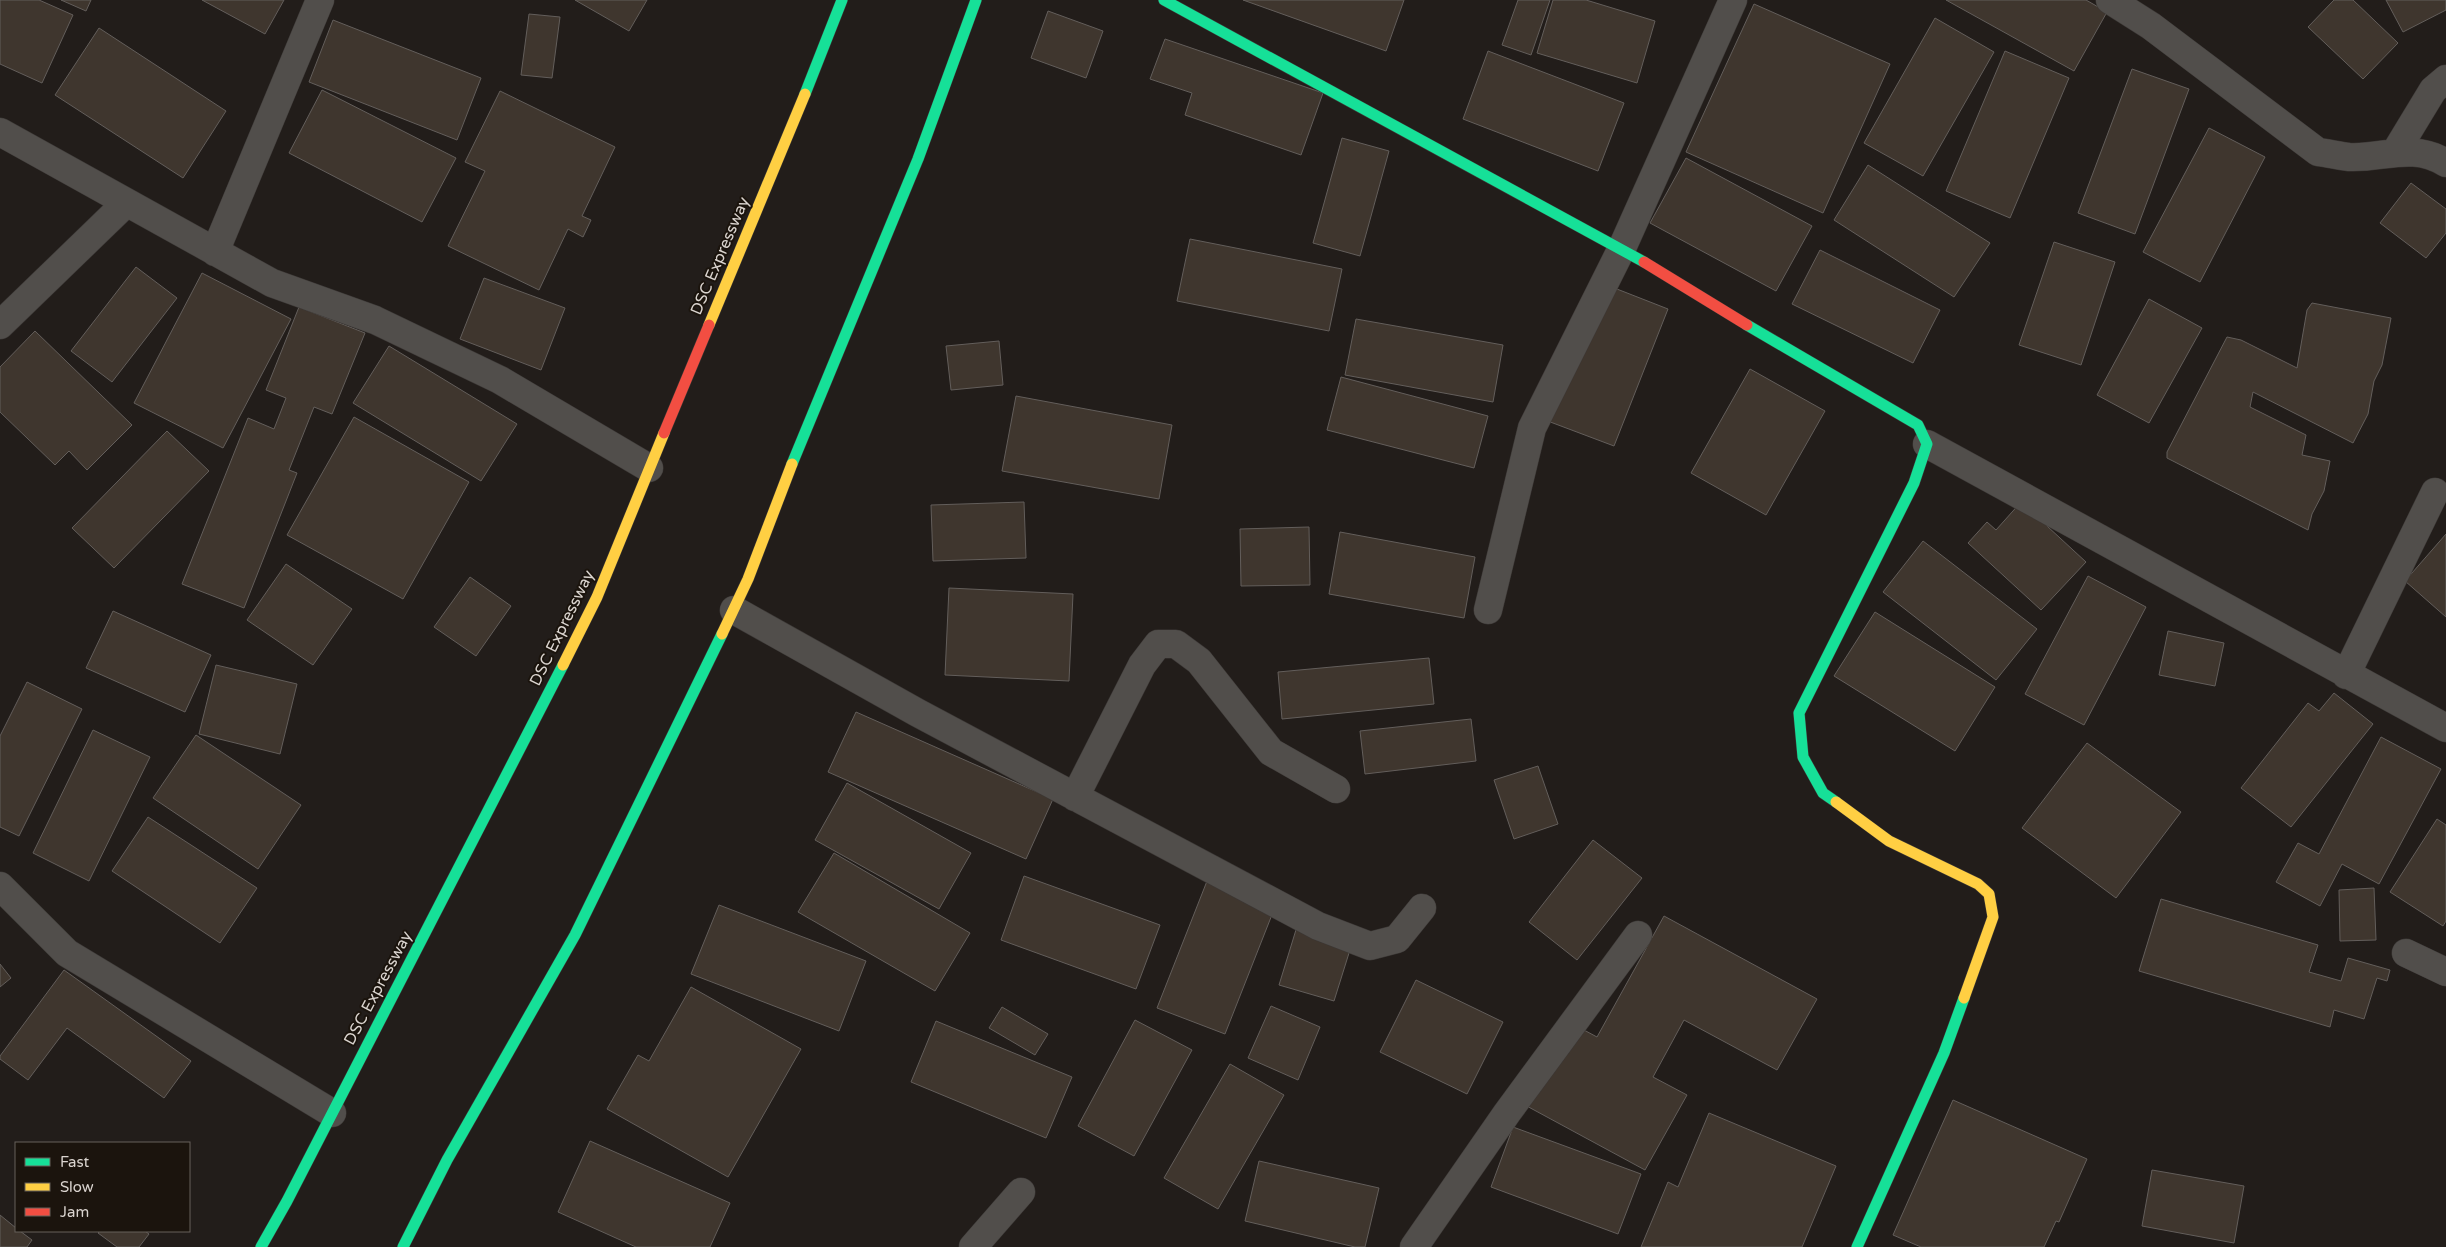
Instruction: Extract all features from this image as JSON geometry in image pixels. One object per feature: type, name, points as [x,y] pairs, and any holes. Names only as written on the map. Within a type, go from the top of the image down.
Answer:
[{"type":"main road","name":"DSC Expressway","points":[[261,1247],[510,771],[593,606],[648,468],[778,163],[842,0]]},
{"type":"main road","points":[[403,1247],[447,1160],[575,935],[734,610],[748,579],[799,444],[865,291],[918,159],[976,0]]},
{"type":"main road","points":[[1164,0],[1622,248],[1811,364],[1918,424],[1927,444],[1914,483],[1799,713],[1803,758],[1823,793],[1889,841],[1978,884],[1989,894],[1993,917],[1944,1053],[1868,1228],[1857,1247]]},
{"type":"street","points":[[215,252],[320,0]]},
{"type":"street","points":[[1488,610],[1532,428],[1622,248],[1733,0]]},
{"type":"street","points":[[2110,0],[2151,26],[2318,152],[2351,157],[2396,151],[2436,157],[2446,163]]},
{"type":"street","points":[[2396,151],[2433,90],[2446,78]]},
{"type":"street","points":[[0,132],[272,283],[375,320],[500,380],[648,468]]},
{"type":"street","points":[[0,325],[126,203]]},
{"type":"street","points":[[1927,444],[2346,675],[2446,728]]},
{"type":"street","points":[[2346,675],[2435,492]]},
{"type":"street","points":[[734,610],[1075,797],[1318,926],[1370,946],[1397,939],[1422,908]]},
{"type":"street","points":[[1075,797],[1142,665],[1158,644],[1176,644],[1199,660],[1271,752],[1336,789]]},
{"type":"street","points":[[0,886],[67,953],[332,1113]]},
{"type":"street","points":[[1414,1247],[1506,1113],[1638,935]]},
{"type":"street","points":[[2406,953],[2446,972]]},
{"type":"street","points":[[973,1247],[1021,1192]]},
{"type":"building","points":[[0,0],[39,0],[73,15],[42,83],[0,64]]},
{"type":"building","points":[[61,0],[91,0],[86,11]]},
{"type":"building","points":[[202,0],[284,0],[265,34]]},
{"type":"building","points":[[575,0],[647,0],[629,31]]},
{"type":"building","points":[[1243,0],[1404,0],[1386,51]]},
{"type":"building","points":[[1518,0],[1550,0],[1531,55],[1502,45]]},
{"type":"building","points":[[1553,0],[1586,0],[1655,21],[1637,83],[1537,53]]},
{"type":"building","points":[[1946,0],[2086,0],[2107,12],[2074,71]]},
{"type":"building","points":[[2334,0],[2353,0],[2398,43],[2363,79],[2308,27]]},
{"type":"building","points":[[2386,0],[2446,0],[2446,10],[2403,32]]},
{"type":"building","points":[[1754,4],[1890,64],[1823,213],[1686,152]]},
{"type":"building","points":[[1048,11],[1103,31],[1086,78],[1031,58]]},
{"type":"building","points":[[529,14],[560,17],[552,78],[521,75]]},
{"type":"building","points":[[1935,18],[1994,52],[1923,176],[1864,143]]},
{"type":"building","points":[[333,20],[481,78],[457,140],[309,82]]},
{"type":"building","points":[[99,28],[226,111],[183,178],[55,95]]},
{"type":"building","points":[[1165,39],[1323,93],[1301,155],[1185,115],[1192,93],[1150,79]]},
{"type":"building","points":[[1488,51],[1624,103],[1598,171],[1463,119]]},
{"type":"building","points":[[2005,51],[2069,78],[2010,218],[1946,191]]},
{"type":"building","points":[[2132,69],[2189,89],[2135,234],[2078,213]]},
{"type":"building","points":[[322,90],[456,158],[422,222],[289,153]]},
{"type":"building","points":[[500,91],[615,147],[582,216],[591,220],[583,237],[568,229],[539,290],[448,246],[485,171],[465,162]]},
{"type":"building","points":[[2209,128],[2265,157],[2200,282],[2143,252]]},
{"type":"building","points":[[1342,138],[1389,151],[1360,256],[1313,243]]},
{"type":"building","points":[[1686,158],[1812,226],[1776,291],[1650,223]]},
{"type":"building","points":[[1868,165],[1990,243],[1954,297],[1834,220]]},
{"type":"building","points":[[2411,183],[2446,209],[2446,233],[2426,258],[2380,223]]},
{"type":"building","points":[[1190,239],[1342,269],[1329,331],[1177,301]]},
{"type":"building","points":[[2054,242],[2115,262],[2081,365],[2019,345]]},
{"type":"building","points":[[1820,250],[1940,310],[1913,363],[1792,304]]},
{"type":"building","points":[[136,267],[177,298],[112,382],[71,351]]},
{"type":"building","points":[[202,273],[291,319],[223,448],[134,403]]},
{"type":"building","points":[[484,278],[565,308],[541,370],[460,339]]},
{"type":"building","points":[[1599,282],[1668,309],[1614,446],[1545,420]]},
{"type":"building","points":[[2149,299],[2202,328],[2149,423],[2097,395]]},
{"type":"building","points":[[2312,303],[2391,318],[2382,365],[2374,381],[2368,414],[2353,443],[2253,392],[2250,407],[2306,435],[2302,455],[2330,461],[2324,491],[2312,514],[2308,530],[2167,458],[2167,452],[2227,337],[2241,340],[2297,368],[2307,310]]},
{"type":"building","points":[[299,307],[365,333],[332,414],[314,407],[289,470],[297,473],[244,608],[182,584],[248,418],[274,429],[286,398],[266,390]]},
{"type":"building","points":[[1356,319],[1503,345],[1493,402],[1345,375]]},
{"type":"building","points":[[35,331],[132,425],[87,470],[69,451],[55,465],[0,412],[0,367]]},
{"type":"building","points":[[999,341],[1003,385],[951,390],[946,346]]},
{"type":"building","points":[[389,346],[517,424],[481,481],[353,403]]},
{"type":"building","points":[[1750,369],[1825,411],[1766,515],[1691,473]]},
{"type":"building","points":[[1341,377],[1488,416],[1474,468],[1327,430]]},
{"type":"building","points":[[1016,396],[1172,425],[1159,499],[1002,471]]},
{"type":"building","points":[[354,417],[469,482],[403,599],[287,535]]},
{"type":"building","points":[[167,431],[209,471],[114,568],[72,528]]},
{"type":"building","points":[[1024,502],[1026,558],[933,561],[931,505]]},
{"type":"building","points":[[2021,502],[2086,562],[2041,610],[1968,543],[1987,522],[1996,530]]},
{"type":"building","points":[[1309,527],[1310,585],[1241,586],[1240,529]]},
{"type":"building","points":[[1340,532],[1475,557],[1464,618],[1329,594]]},
{"type":"building","points":[[2446,534],[2446,617],[2405,581]]},
{"type":"building","points":[[1923,541],[2037,629],[1996,680],[1883,592]]},
{"type":"building","points":[[286,564],[352,609],[313,665],[247,620]]},
{"type":"building","points":[[2088,576],[2146,607],[2084,725],[2025,694]]},
{"type":"building","points":[[470,577],[511,606],[476,656],[434,627]]},
{"type":"building","points":[[949,588],[1073,594],[1069,681],[945,675]]},
{"type":"building","points":[[113,611],[211,655],[185,712],[86,668]]},
{"type":"building","points":[[1875,612],[1995,687],[1955,751],[1834,676]]},
{"type":"building","points":[[2168,631],[2224,643],[2215,686],[2159,675]]},
{"type":"building","points":[[1429,658],[1434,704],[1282,719],[1278,672]]},
{"type":"building","points":[[216,665],[297,684],[280,754],[199,734]]},
{"type":"building","points":[[27,682],[82,709],[19,836],[0,827],[0,736]]},
{"type":"building","points":[[2334,693],[2373,724],[2291,827],[2241,788],[2308,703],[2319,711]]},
{"type":"building","points":[[856,712],[1053,799],[1026,859],[828,772]]},
{"type":"building","points":[[1471,719],[1476,761],[1365,774],[1360,731]]},
{"type":"building","points":[[93,730],[150,757],[89,881],[33,853]]},
{"type":"building","points":[[196,735],[301,805],[258,869],[153,798]]},
{"type":"building","points":[[2381,737],[2441,769],[2379,884],[2342,864],[2320,906],[2276,882],[2298,843],[2319,854]]},
{"type":"building","points":[[2087,743],[2181,812],[2116,898],[2022,828]]},
{"type":"building","points":[[1538,766],[1558,824],[1514,839],[1494,780]]},
{"type":"building","points":[[847,783],[971,853],[939,909],[815,840]]},
{"type":"building","points":[[148,817],[257,888],[220,943],[112,871]]},
{"type":"building","points":[[2437,819],[2446,825],[2446,921],[2443,926],[2390,892]]},
{"type":"building","points":[[1593,840],[1642,878],[1577,960],[1529,922]]},
{"type":"building","points":[[834,853],[970,933],[935,991],[798,912]]},
{"type":"building","points":[[1024,876],[1160,925],[1136,989],[1001,940]]},
{"type":"building","points":[[1209,876],[1277,902],[1225,1034],[1157,1008]]},
{"type":"building","points":[[2374,888],[2376,940],[2340,941],[2339,890]]},
{"type":"building","points":[[2161,899],[2318,945],[2309,972],[2341,981],[2348,958],[2390,970],[2387,981],[2377,978],[2364,1019],[2334,1010],[2330,1027],[2139,971]]},
{"type":"building","points":[[719,905],[866,961],[839,1031],[691,974]]},
{"type":"building","points":[[1664,916],[1817,999],[1777,1070],[1684,1020],[1653,1077],[1687,1095],[1645,1170],[1523,1104],[1569,1022],[1597,1037]]},
{"type":"building","points":[[1299,920],[1354,937],[1334,1001],[1279,985]]},
{"type":"building","points":[[0,964],[11,978],[0,987]]},
{"type":"building","points":[[64,970],[191,1061],[164,1098],[67,1028],[28,1080],[0,1059],[0,1056]]},
{"type":"building","points":[[1416,980],[1503,1022],[1467,1094],[1380,1052]]},
{"type":"building","points":[[691,987],[801,1049],[728,1177],[607,1109],[638,1055],[649,1061]]},
{"type":"building","points":[[1271,1006],[1320,1027],[1298,1080],[1248,1058]]},
{"type":"building","points":[[1002,1007],[1048,1034],[1035,1055],[989,1028]]},
{"type":"building","points":[[1135,1020],[1192,1050],[1134,1156],[1078,1126]]},
{"type":"building","points":[[936,1021],[1072,1077],[1046,1138],[911,1082]]},
{"type":"building","points":[[1230,1064],[1284,1095],[1218,1209],[1164,1178]]},
{"type":"building","points":[[1953,1100],[2087,1159],[2059,1222],[2056,1221],[2044,1247],[1921,1247],[1893,1235]]},
{"type":"building","points":[[1709,1113],[1836,1166],[1802,1247],[1641,1247],[1668,1182],[1678,1187]]},
{"type":"building","points":[[1513,1127],[1641,1174],[1618,1234],[1491,1187]]},
{"type":"building","points":[[590,1141],[730,1203],[710,1247],[636,1247],[558,1212]]},
{"type":"building","points":[[1259,1161],[1379,1188],[1365,1247],[1355,1247],[1245,1221]]},
{"type":"building","points":[[2152,1170],[2244,1186],[2234,1243],[2142,1226]]},
{"type":"building","points":[[0,1215],[15,1227],[15,1232],[21,1232],[32,1240],[27,1247],[0,1247]]},
{"type":"building","points":[[146,1232],[149,1234],[139,1247],[117,1247],[98,1233]]},
{"type":"traffic: fast","points":[[805,94],[842,0]]},
{"type":"traffic: fast","points":[[792,464],[918,159],[976,0]]},
{"type":"traffic: fast","points":[[1164,0],[1644,262]]},
{"type":"traffic: fast","points":[[1747,325],[1918,425],[1927,444],[1914,483],[1799,713],[1803,757],[1823,793],[1836,802]]},
{"type":"traffic: fast","points":[[403,1247],[447,1160],[575,935],[722,634]]},
{"type":"traffic: fast","points":[[261,1247],[287,1201],[563,665]]},
{"type":"traffic: fast","points":[[1857,1247],[1944,1053],[1964,998]]},
{"type":"traffic: slow","points":[[709,325],[805,94]]},
{"type":"traffic: slow","points":[[563,665],[597,597],[664,433]]},
{"type":"traffic: slow","points":[[722,634],[748,579],[792,464]]},
{"type":"traffic: slow","points":[[1836,802],[1889,841],[1978,884],[1989,894],[1993,917],[1964,998]]},
{"type":"traffic: jam","points":[[1644,262],[1747,325]]},
{"type":"traffic: jam","points":[[664,433],[709,325]]}]
